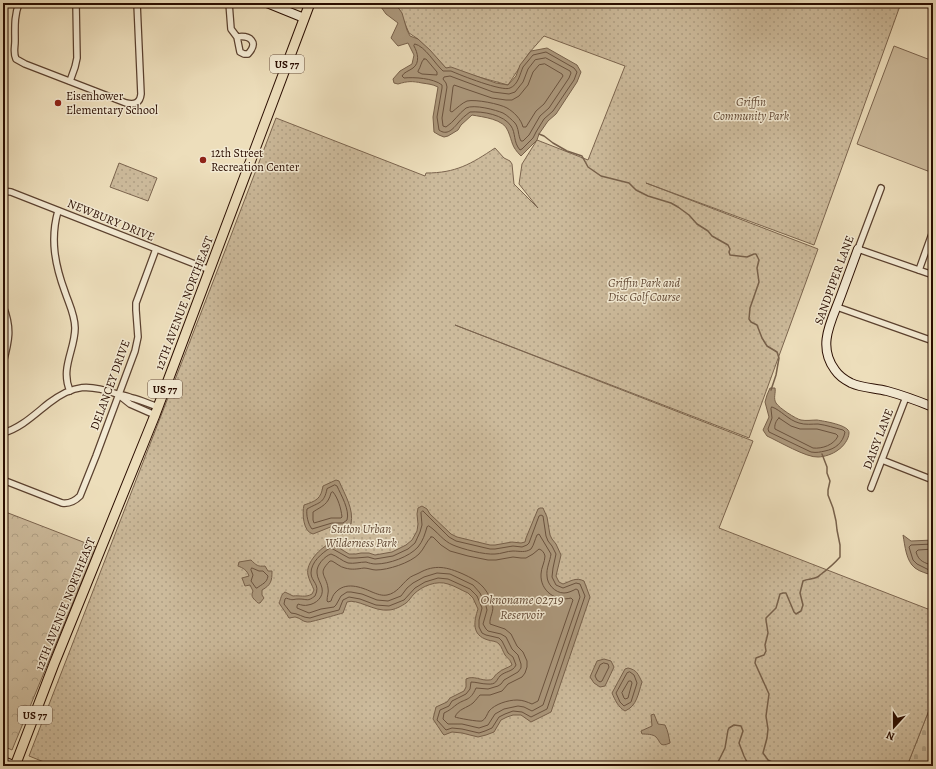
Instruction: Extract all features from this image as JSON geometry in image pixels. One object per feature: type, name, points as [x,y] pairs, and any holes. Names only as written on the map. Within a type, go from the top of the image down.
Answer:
[{"type":"main road","name":"12TH AVENUE NORTHEAST","points":[[16,766],[54,664],[157,411],[310,3]]},
{"type":"street","points":[[19,3],[14,23],[14,51],[16,59],[126,103],[132,104],[138,102],[141,92],[137,3]]},
{"type":"street","points":[[55,3],[90,3]]},
{"type":"street","points":[[70,81],[77,58],[76,3]]},
{"type":"street","points":[[229,3],[230,26],[236,37]]},
{"type":"street","points":[[267,3],[304,18]]},
{"type":"street","name":"SANDPIPER LANE","points":[[881,188],[828,330],[826,349],[827,355],[836,372],[851,383],[887,391],[933,407]]},
{"type":"street","name":"NEWBURY DRIVE","points":[[3,191],[11,192],[210,270]]},
{"type":"street","points":[[58,211],[54,226],[57,265],[75,323],[66,371],[70,391]]},
{"type":"street","points":[[919,270],[933,231]]},
{"type":"street","name":"DELANCEY DRIVE","points":[[3,480],[62,503],[73,502],[80,496],[138,340],[136,302],[156,249]]},
{"type":"street","points":[[858,249],[933,275]]},
{"type":"street","points":[[65,292],[72,289]]},
{"type":"street","points":[[3,306],[9,326],[8,342],[3,363]]},
{"type":"street","points":[[837,307],[933,341]]},
{"type":"street","points":[[3,433],[11,431],[58,397],[70,391],[82,388],[93,387],[106,390],[118,394],[130,404],[157,411]]},
{"type":"street","name":"DAISY LANE","points":[[871,488],[906,397]]},
{"type":"street","points":[[882,460],[933,480]]},
{"type":"street","points":[[3,761],[16,766]]},
{"type":"green space","name":"Sutton Urban Wilderness Park","points":[[396,3],[901,3],[814,245],[646,183],[818,249],[749,438],[455,325],[753,441],[719,528],[933,611],[933,700],[907,766],[54,766],[29,756],[276,118],[425,176],[426,173],[437,173],[455,169],[471,163],[495,148],[512,164],[514,184],[538,208],[519,184],[522,164],[537,140],[588,160],[625,66],[544,36],[529,53],[508,85],[446,68],[418,39],[409,33]]},
{"type":"green space","points":[[894,46],[933,61],[933,173],[857,144]]},
{"type":"green space","points":[[119,163],[157,178],[148,201],[110,187]]},
{"type":"green space","points":[[3,511],[96,547],[12,750],[3,746]]},
{"type":"green space","points":[[933,700],[933,766],[907,766]]},
{"type":"water","points":[[385,3],[395,3],[402,13],[410,36],[418,39],[446,68],[451,67],[496,83],[508,85],[516,76],[520,65],[531,51],[547,48],[577,65],[581,72],[577,82],[556,114],[548,121],[539,134],[537,140],[521,156],[514,147],[506,127],[498,121],[487,118],[472,115],[461,125],[458,130],[444,137],[434,132],[433,117],[438,87],[430,84],[415,82],[394,83],[393,79],[400,71],[412,64],[414,55],[408,43],[398,46],[391,38],[398,23],[386,14],[381,7]]},
{"type":"water","points":[[770,388],[775,388],[776,403],[795,418],[825,421],[836,424],[848,430],[848,438],[845,443],[840,449],[831,454],[813,457],[767,436],[763,430],[769,417],[765,402]]},
{"type":"water","points":[[336,480],[339,481],[348,502],[352,518],[351,524],[343,527],[333,526],[313,534],[310,533],[304,522],[304,505],[319,497],[323,486]]},
{"type":"water","name":"Oknoname 02719 Reservoir","points":[[422,506],[427,509],[430,514],[451,534],[457,537],[490,545],[525,542],[538,509],[543,508],[547,517],[550,535],[561,555],[556,576],[559,582],[563,584],[576,579],[584,581],[590,597],[551,712],[531,722],[521,715],[507,717],[501,720],[494,732],[478,737],[452,732],[443,734],[433,719],[436,707],[464,691],[466,687],[466,679],[472,678],[491,680],[500,672],[512,665],[498,643],[483,638],[476,631],[475,618],[478,609],[473,598],[468,593],[453,586],[444,583],[430,584],[417,591],[408,601],[398,608],[391,610],[378,609],[351,601],[347,602],[343,613],[309,622],[296,617],[289,618],[279,603],[285,592],[293,596],[305,596],[312,594],[314,590],[308,575],[309,566],[315,556],[331,543],[349,554],[369,553],[375,555],[392,552],[406,545],[412,540],[417,531],[418,508]]},
{"type":"water","points":[[903,535],[911,541],[933,540],[933,576],[919,571],[912,565],[906,553]]},
{"type":"water","points":[[251,560],[257,565],[265,566],[268,571],[272,571],[270,582],[262,590],[262,595],[264,598],[260,603],[253,598],[253,591],[250,585],[245,586],[242,578],[249,576],[247,572],[238,566],[239,562]]},
{"type":"water","points":[[604,659],[611,661],[614,667],[605,686],[600,687],[594,683],[590,677],[597,661]]},
{"type":"water","points":[[628,668],[635,671],[642,682],[635,703],[625,711],[616,701],[612,693],[625,669]]},
{"type":"water","points":[[654,714],[658,724],[665,725],[670,743],[662,745],[655,736],[642,734],[641,731],[652,726],[651,715]]},
{"type":"waterway","points":[[539,134],[567,151],[582,156],[588,167],[601,176],[629,183],[636,190],[648,196],[671,203],[678,207],[689,215],[697,224],[708,231],[712,236],[728,245],[730,255],[747,257],[756,254],[759,260],[757,268],[759,282],[750,308],[749,319],[757,325],[767,346],[777,352],[779,358],[776,375],[771,390]]},
{"type":"waterway","points":[[776,766],[768,760],[763,753],[768,729],[766,716],[769,694],[755,663],[756,658],[764,655],[766,651],[765,645],[768,633],[766,618],[776,608],[780,594],[786,593],[796,614],[801,611],[803,605],[800,593],[803,581],[818,577],[840,557],[840,545],[836,521],[828,495],[830,481],[822,454]]},
{"type":"waterway","points":[[720,766],[718,762],[725,748],[728,730],[734,725],[741,726],[743,731],[739,743],[749,766]]},
{"type":"place","name":"Eisenhower Elementary School","points":[[58,103]]},
{"type":"place","name":"12th Street Recreation Center","points":[[203,160]]},
{"type":"park label","name":"Griffin Community Park","points":[[751,109]]},
{"type":"park label","name":"Griffin Park and Disc Golf Course","points":[[644,290]]}]
